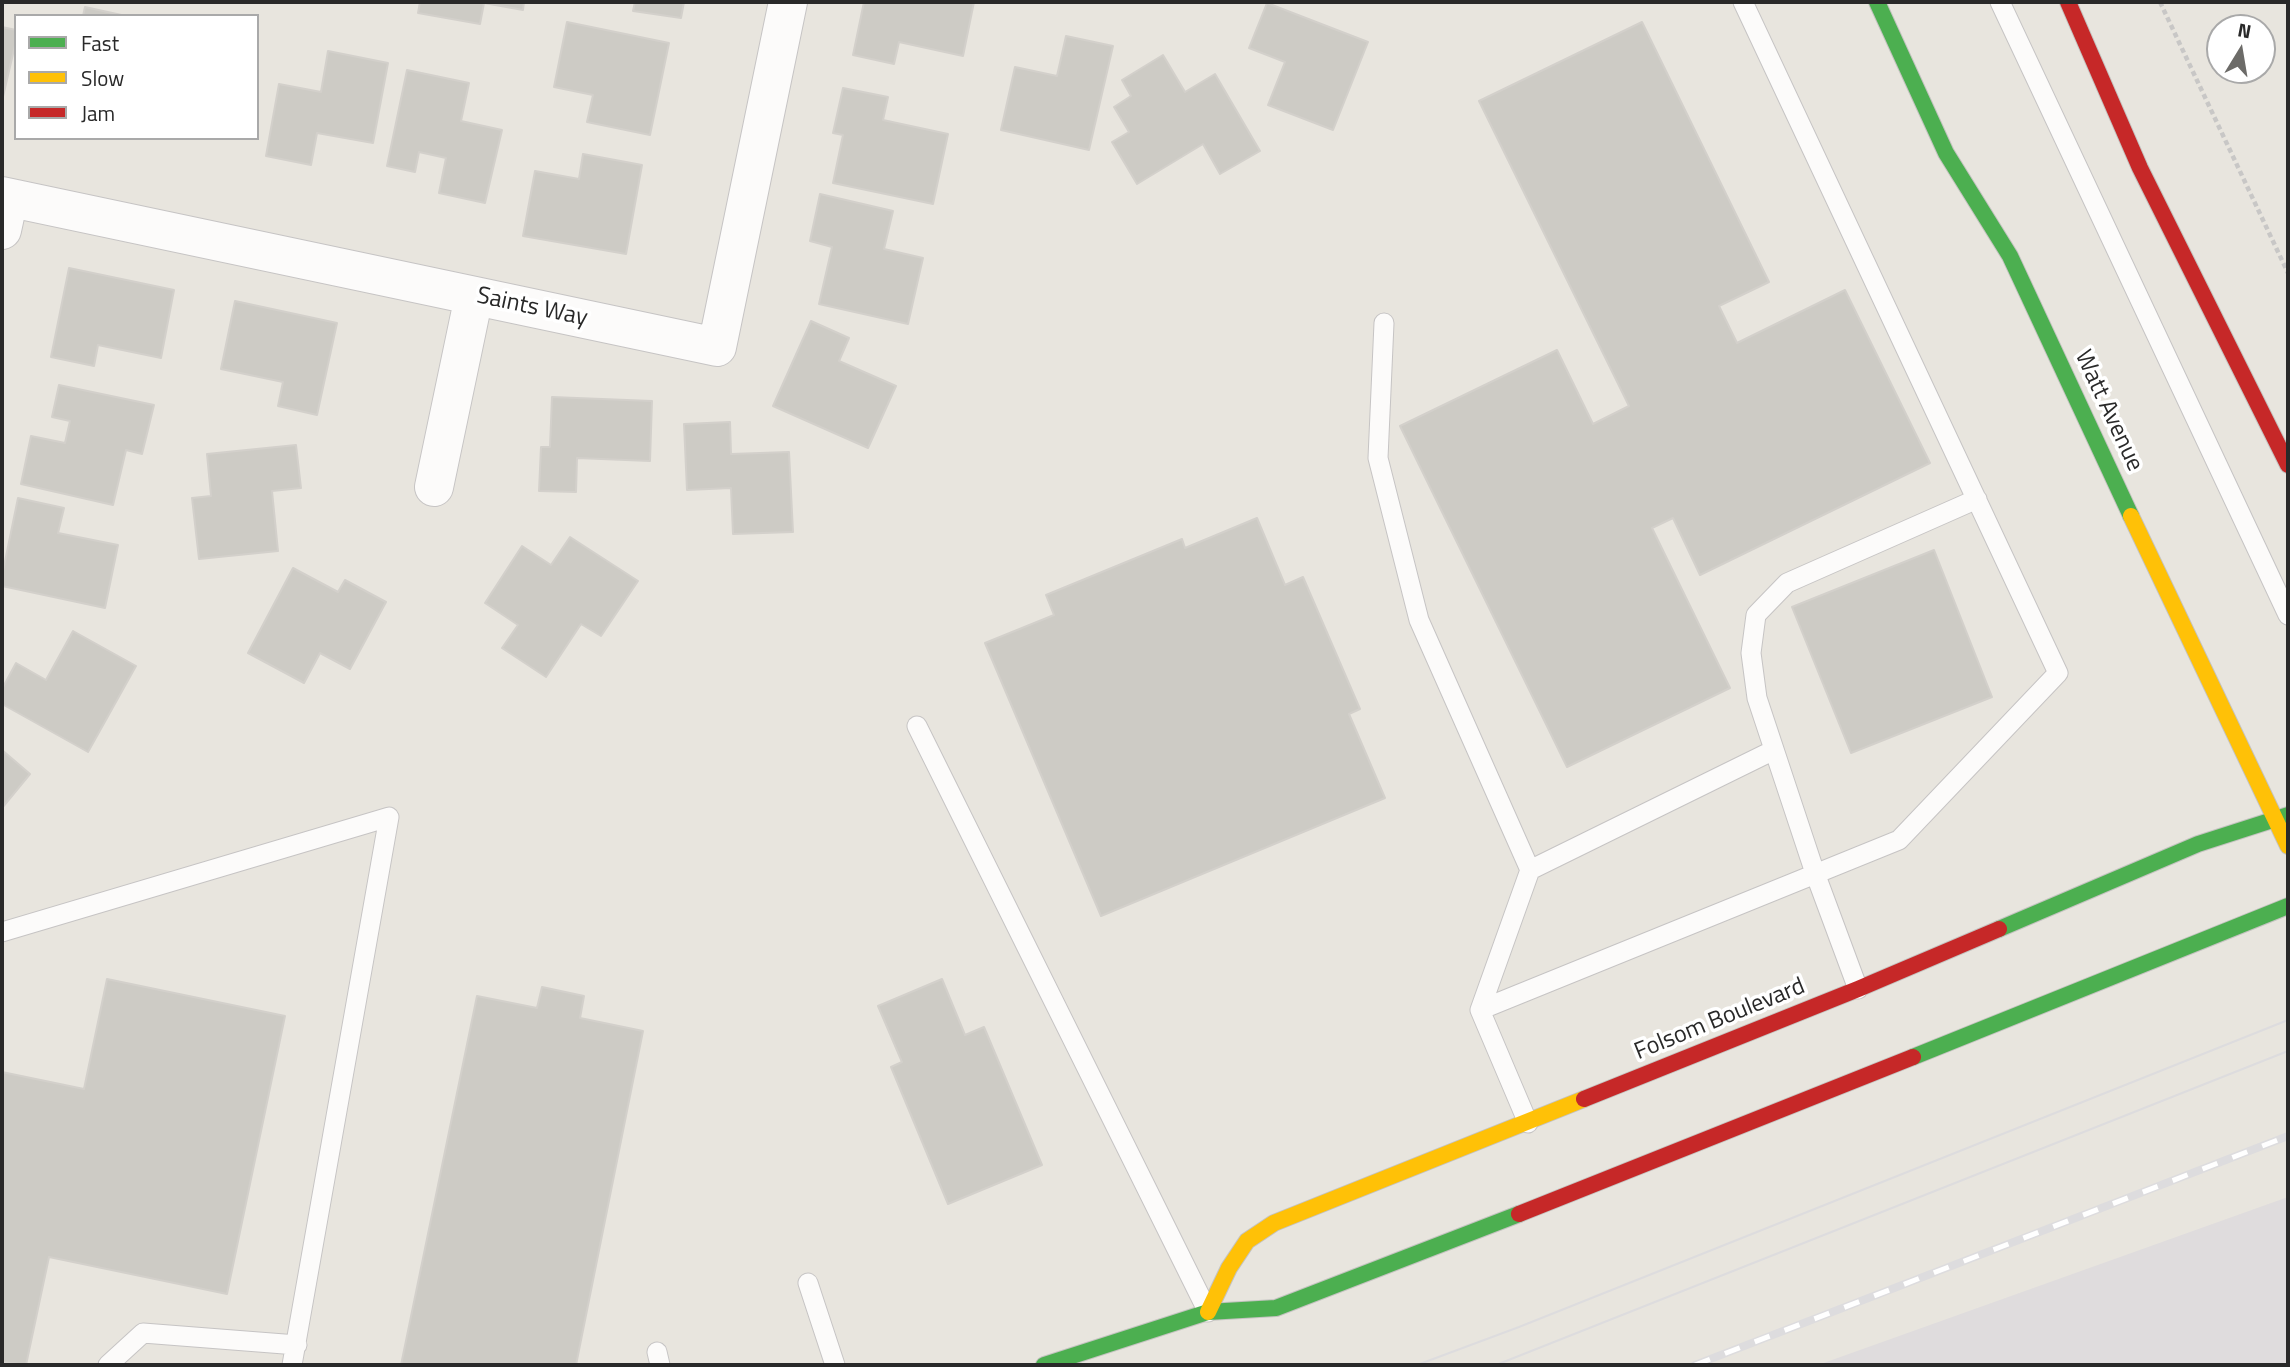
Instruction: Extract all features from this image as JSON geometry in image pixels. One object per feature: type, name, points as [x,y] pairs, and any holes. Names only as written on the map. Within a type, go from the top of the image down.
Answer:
[{"type":"main road","name":"Watt Avenue","points":[[1877,2],[1946,153],[2010,256],[2282,817],[2288,846]]},
{"type":"main road","points":[[2068,2],[2140,168],[2288,465]]},
{"type":"main road","name":"Folsom Boulevard","points":[[1208,1312],[1229,1268],[1247,1241],[1274,1223],[1858,989],[2198,844],[2282,817]]},
{"type":"main road","points":[[1044,1365],[1208,1312],[1276,1308],[1569,1195],[2288,906]]},
{"type":"street","name":"Saints Way","points":[[4,208],[474,296],[717,347],[788,2]]},
{"type":"street","points":[[433,487],[474,296]]},
{"type":"lane","points":[[1480,1010],[1899,840],[2058,673],[1743,2]]},
{"type":"lane","points":[[2000,2],[2288,615]]},
{"type":"lane","points":[[1384,323],[1377,458],[1419,620],[1530,870],[1480,1010],[1528,1123]]},
{"type":"lane","points":[[1858,989],[1815,873],[1757,698],[1751,653],[1756,615],[1787,583],[1977,499]]},
{"type":"lane","points":[[917,726],[1208,1312]]},
{"type":"lane","points":[[1530,870],[1774,750]]},
{"type":"lane","points":[[2,932],[389,817],[292,1365]]},
{"type":"lane","points":[[808,1283],[835,1365]]},
{"type":"lane","points":[[108,1365],[143,1333],[297,1345]]},
{"type":"path","points":[[2160,2],[2288,273]]},
{"type":"shaded area","points":[[2288,1197],[2288,1365],[1818,1365]]},
{"type":"building","points":[[420,2],[524,2],[523,10],[484,3],[480,24],[418,13]]},
{"type":"building","points":[[635,2],[684,2],[681,18],[633,11]]},
{"type":"building","points":[[864,2],[974,2],[963,56],[899,42],[894,64],[853,55]]},
{"type":"building","points":[[1267,3],[1368,42],[1333,130],[1268,105],[1285,62],[1249,48]]},
{"type":"building","points":[[85,7],[117,14],[83,14]]},
{"type":"building","points":[[567,22],[669,43],[650,135],[587,122],[593,95],[554,87]]},
{"type":"building","points":[[1642,22],[1769,282],[1719,306],[1737,343],[1845,290],[1930,463],[1700,575],[1673,518],[1652,528],[1730,688],[1567,767],[1400,426],[1557,350],[1593,424],[1629,406],[1479,101]]},
{"type":"building","points":[[2,27],[14,30],[14,50],[2,101]]},
{"type":"building","points":[[1066,36],[1113,46],[1089,150],[1001,130],[1015,67],[1057,76]]},
{"type":"building","points":[[328,51],[388,63],[373,143],[317,133],[311,165],[266,156],[279,84],[321,92]]},
{"type":"building","points":[[1163,55],[1185,92],[1215,74],[1260,151],[1220,174],[1203,144],[1137,184],[1112,142],[1129,132],[1114,107],[1131,96],[1122,80]]},
{"type":"building","points":[[407,70],[469,83],[461,121],[502,130],[485,203],[439,193],[446,158],[419,152],[415,172],[387,166]]},
{"type":"building","points":[[843,88],[888,97],[883,120],[948,134],[933,204],[833,183],[843,135],[833,133]]},
{"type":"building","points":[[583,154],[642,165],[626,254],[523,236],[535,171],[579,179]]},
{"type":"building","points":[[820,194],[893,211],[884,249],[923,258],[908,324],[819,304],[832,247],[810,241]]},
{"type":"building","points":[[69,268],[174,290],[161,358],[98,345],[94,366],[51,357]]},
{"type":"building","points":[[235,301],[337,323],[317,415],[278,406],[283,382],[221,369]]},
{"type":"building","points":[[811,321],[849,338],[839,361],[896,386],[868,448],[773,406]]},
{"type":"building","points":[[59,385],[154,405],[142,454],[126,450],[113,505],[21,484],[31,436],[65,443],[70,421],[52,417]]},
{"type":"building","points":[[552,397],[652,401],[650,461],[577,458],[576,492],[539,491],[541,447],[550,447]]},
{"type":"building","points":[[730,422],[731,454],[789,452],[793,532],[733,534],[731,488],[687,490],[684,424]]},
{"type":"building","points":[[296,445],[301,488],[272,491],[278,551],[199,559],[192,498],[211,496],[207,454]]},
{"type":"building","points":[[18,498],[64,508],[58,533],[118,545],[105,608],[2,586]]},
{"type":"building","points":[[1257,518],[1285,585],[1303,577],[1360,709],[1349,714],[1385,798],[1101,916],[985,643],[1054,615],[1046,595],[1182,539],[1185,548]]},
{"type":"building","points":[[570,537],[638,581],[601,636],[581,624],[546,677],[502,648],[518,625],[485,603],[522,546],[551,565]]},
{"type":"building","points":[[1934,550],[1992,697],[1851,753],[1792,607]]},
{"type":"building","points":[[293,568],[338,592],[345,580],[386,602],[350,669],[320,653],[304,683],[248,653]]},
{"type":"building","points":[[73,631],[136,666],[88,752],[2,704],[2,689],[16,663],[46,680]]},
{"type":"building","points":[[2,750],[30,774],[2,808]]},
{"type":"building","points":[[107,979],[285,1016],[227,1294],[49,1257],[26,1365],[2,1362],[2,1072],[84,1089]]},
{"type":"building","points":[[942,979],[965,1035],[984,1027],[1042,1165],[948,1204],[891,1067],[902,1062],[878,1006]]},
{"type":"building","points":[[542,987],[584,996],[580,1018],[643,1031],[576,1365],[401,1365],[477,996],[537,1008]]},
{"type":"tram line","points":[[1417,1365],[1519,1327],[2288,1020]]},
{"type":"tram line","points":[[1496,1365],[2288,1051]]},
{"type":"railway","points":[[1695,1365],[2288,1136]]},
{"type":"traffic: fast","points":[[1877,2],[1946,153],[2010,256],[2131,516]]},
{"type":"traffic: fast","points":[[1999,929],[2198,844],[2288,815]]},
{"type":"traffic: fast","points":[[1913,1057],[2288,906]]},
{"type":"traffic: fast","points":[[1044,1365],[1208,1312],[1276,1308],[1519,1214]]},
{"type":"traffic: slow","points":[[2131,516],[2288,846]]},
{"type":"traffic: slow","points":[[1208,1312],[1229,1268],[1247,1241],[1274,1223],[1584,1099]]},
{"type":"traffic: jam","points":[[2068,2],[2140,168],[2288,465]]},
{"type":"traffic: jam","points":[[1584,1099],[1999,929]]},
{"type":"traffic: jam","points":[[1519,1214],[1913,1057]]}]
